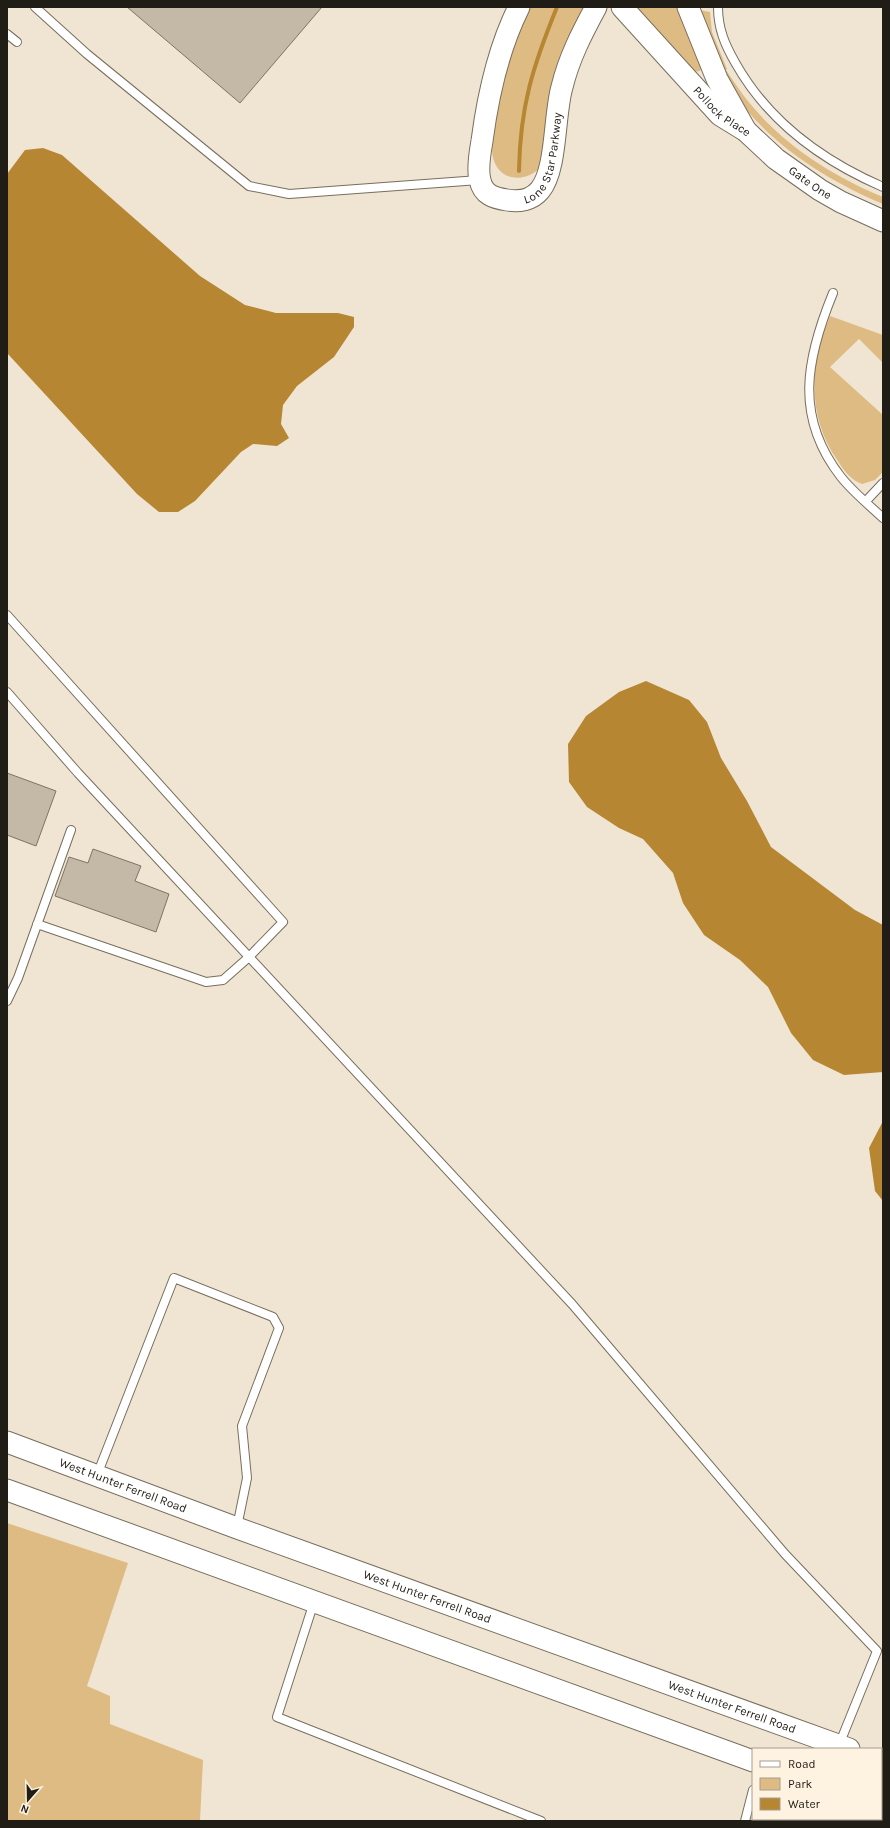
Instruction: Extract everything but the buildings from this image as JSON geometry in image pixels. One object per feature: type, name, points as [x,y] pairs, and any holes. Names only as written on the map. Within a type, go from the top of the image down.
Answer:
[{"type":"main road","points":[[480,180],[480,152],[492,83],[502,49],[519,7]]},
{"type":"main road","name":"Lone Star Parkway","points":[[480,180],[484,188],[492,197],[511,201],[528,200],[539,191],[544,184],[552,154],[558,104],[563,82],[576,45],[596,7]]},
{"type":"main road","name":"Pollock Place","points":[[622,7],[720,115],[746,131]]},
{"type":"main road","name":"Pollock Place","points":[[688,7],[717,79],[746,131]]},
{"type":"main road","name":"Gate One","points":[[746,131],[776,159],[820,190],[841,202],[883,221]]},
{"type":"main road","name":"West Hunter Ferrell Road","points":[[7,1442],[237,1528],[839,1748]]},
{"type":"main road","points":[[7,1490],[752,1761]]},
{"type":"lane","points":[[34,7],[87,54],[249,186],[290,194],[480,180]]},
{"type":"lane","points":[[718,7],[719,28],[729,52],[745,80],[774,115],[790,130],[828,159],[863,179],[883,188]]},
{"type":"lane","points":[[7,34],[17,42]]},
{"type":"lane","points":[[832,293],[816,336],[811,357],[809,400],[816,432],[827,457],[842,479],[883,518]]},
{"type":"lane","points":[[866,501],[883,483]]},
{"type":"lane","points":[[7,615],[283,922],[249,957],[223,980],[206,982],[38,924]]},
{"type":"lane","points":[[7,692],[84,779],[572,1304],[785,1554],[880,1652],[839,1748]]},
{"type":"lane","points":[[7,1001],[18,978],[71,830]]},
{"type":"lane","points":[[97,1475],[174,1278],[273,1317],[279,1328],[242,1426],[247,1478],[237,1528]]},
{"type":"lane","points":[[314,1602],[277,1717],[541,1821]]},
{"type":"lane","points":[[745,1821],[752,1794]]},
{"type":"green space","points":[[528,7],[586,7],[542,166],[534,173],[518,178],[510,177],[497,168],[492,150],[498,102],[508,62]]},
{"type":"green space","points":[[634,7],[679,7],[702,68],[700,71],[693,72]]},
{"type":"green space","points":[[695,7],[699,7],[699,10],[710,12],[712,32],[727,69],[726,70],[744,97],[761,116],[792,144],[827,169],[864,189],[883,197],[883,204],[862,195],[820,172],[799,158],[762,127],[746,109],[730,87]]},
{"type":"green space","points":[[830,316],[883,335],[883,363],[859,339],[830,367],[883,415],[883,472],[875,480],[862,484],[851,478],[840,465],[828,444],[816,409],[814,390],[815,371],[818,352]]},
{"type":"green space","points":[[7,1523],[128,1563],[87,1686],[110,1696],[110,1724],[203,1760],[200,1821],[7,1821]]},
{"type":"water","points":[[43,148],[62,155],[200,276],[245,305],[276,313],[338,313],[354,317],[354,327],[334,357],[297,386],[283,405],[281,424],[289,438],[277,446],[253,444],[241,452],[195,501],[178,512],[159,512],[137,494],[7,353],[7,174],[25,150]]},
{"type":"water","points":[[646,681],[689,700],[707,722],[721,758],[747,801],[771,847],[855,910],[883,925],[883,1072],[844,1075],[813,1060],[791,1033],[768,987],[740,960],[704,935],[683,903],[673,873],[643,839],[619,828],[587,807],[569,782],[568,744],[586,716],[619,692]]},
{"type":"water","points":[[883,1121],[883,1201],[875,1191],[869,1148]]},
{"type":"waterway","points":[[519,171],[522,126],[529,87],[541,48],[557,7]]}]
